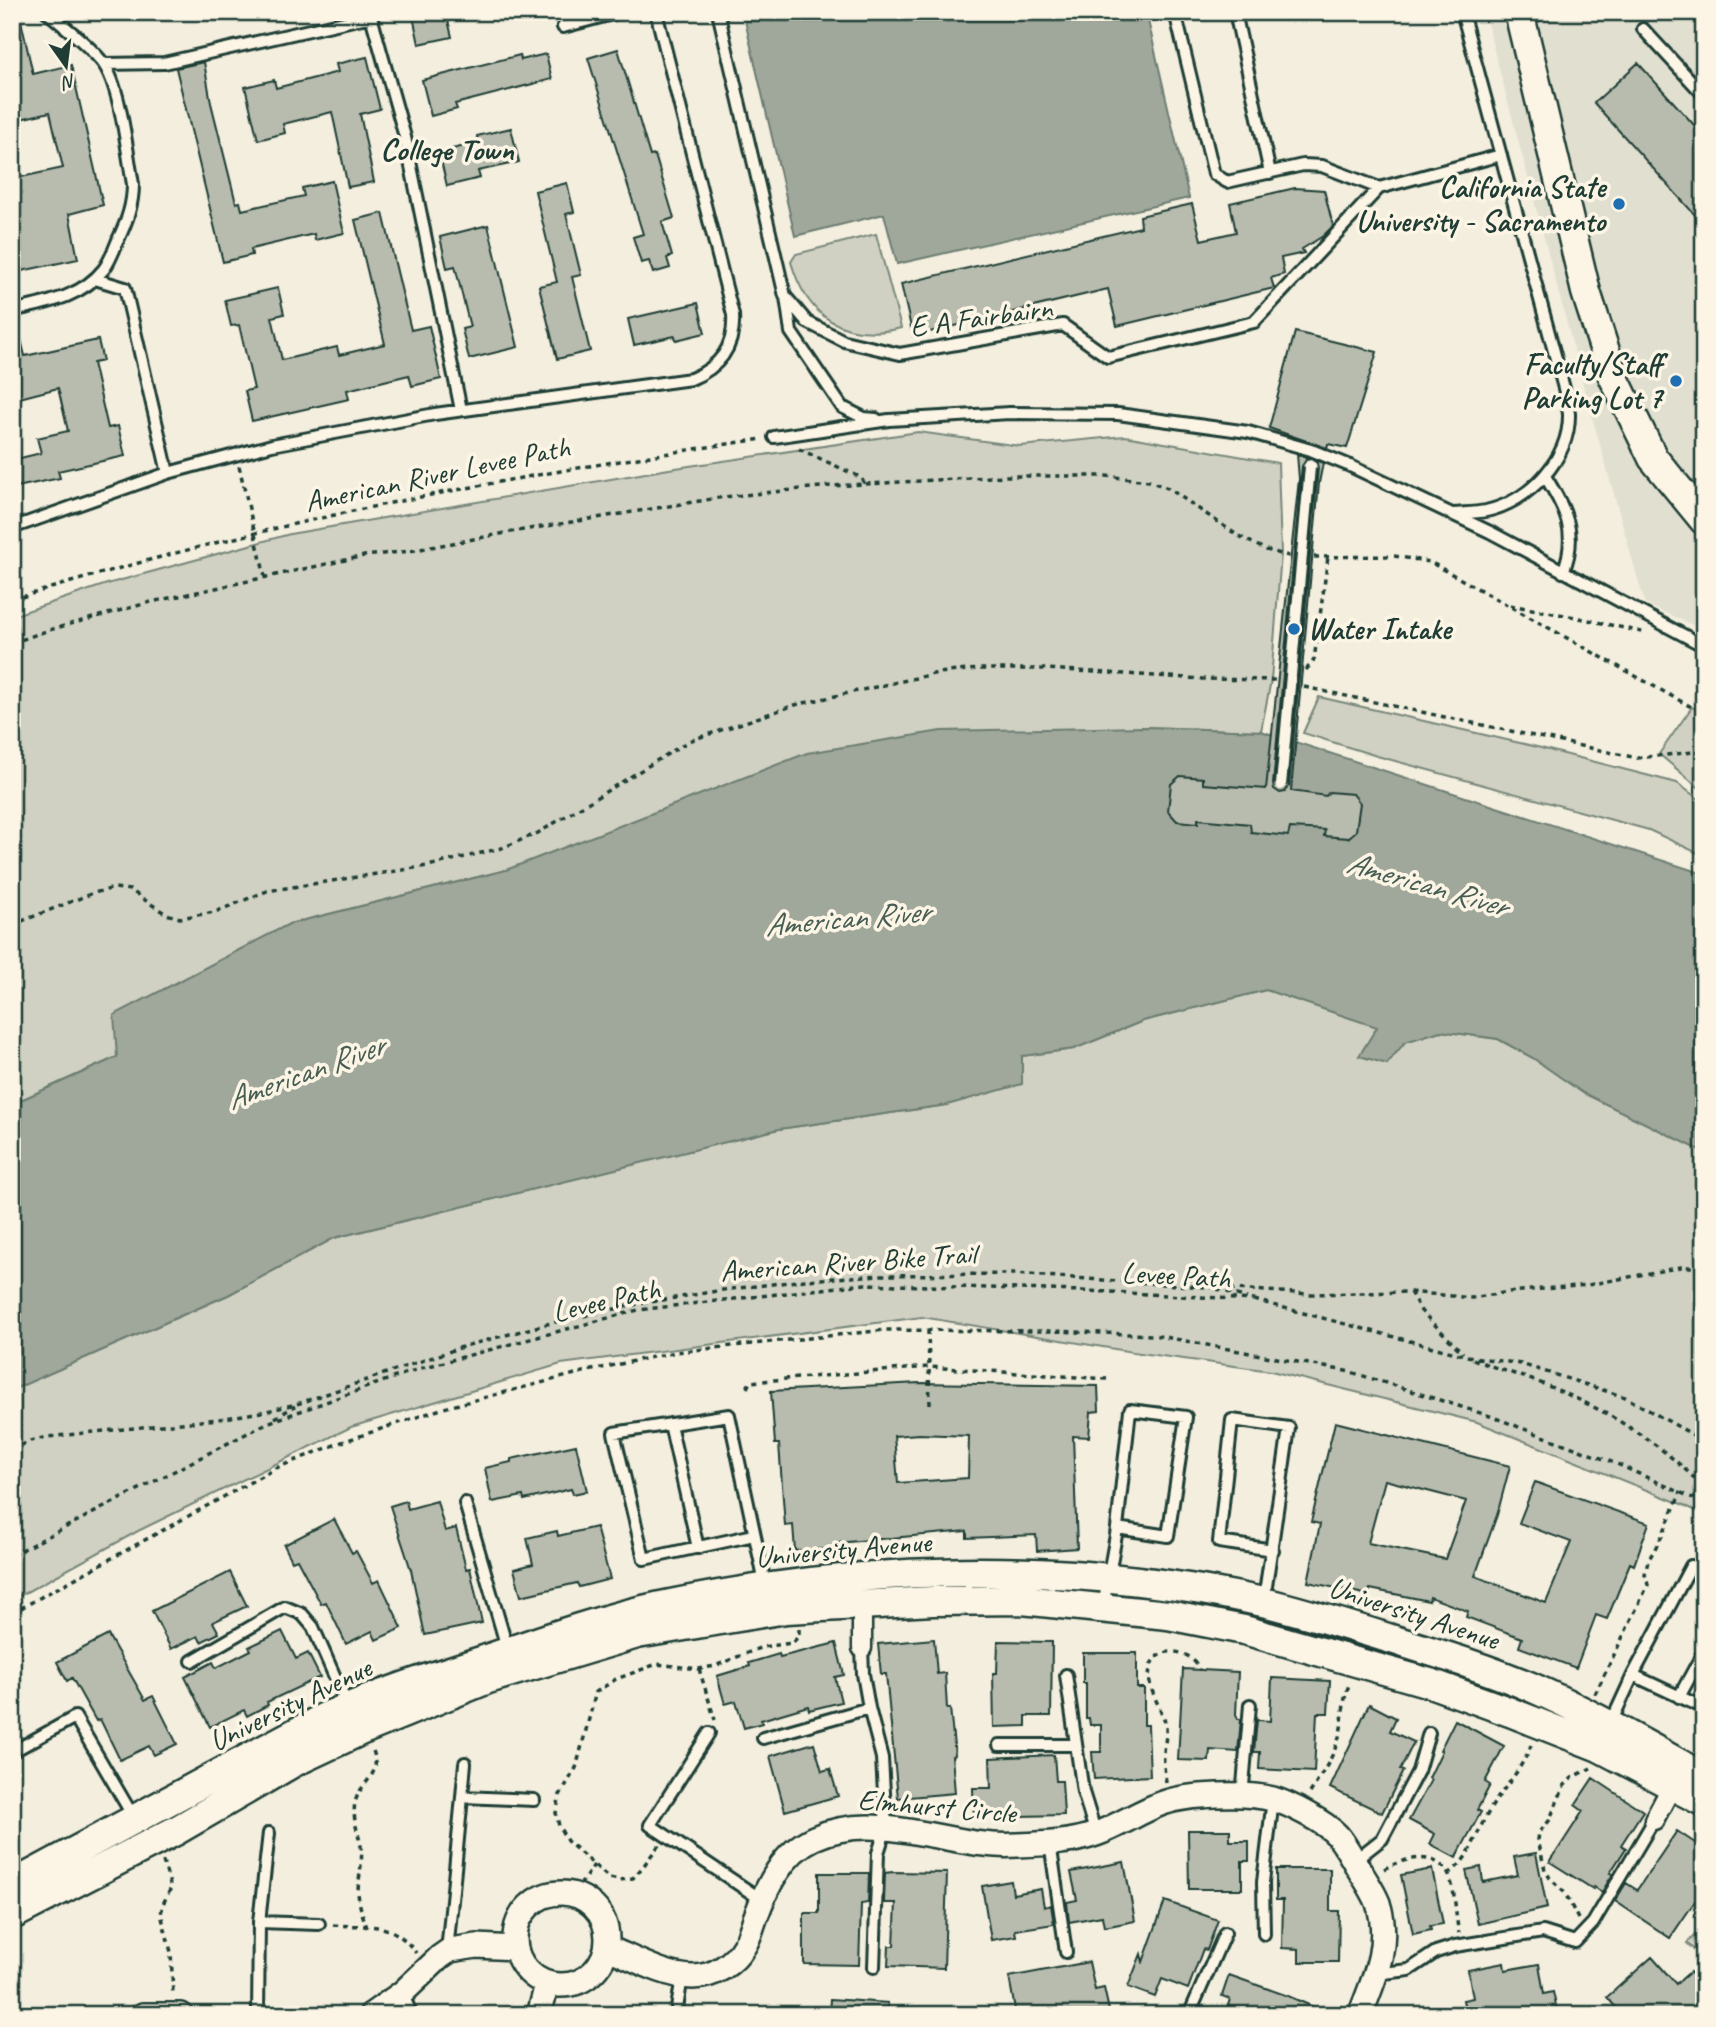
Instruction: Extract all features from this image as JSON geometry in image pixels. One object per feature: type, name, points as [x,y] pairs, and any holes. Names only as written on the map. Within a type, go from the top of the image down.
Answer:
[{"type":"street","points":[[1528,14],[1586,292],[1613,376],[1653,458],[1704,520]]},
{"type":"street","name":"University Avenue","points":[[12,1915],[146,1836],[348,1707],[510,1661],[657,1607],[767,1600],[881,1574],[1042,1573],[1188,1588],[1264,1602],[1453,1657],[1527,1685],[1601,1745]]},
{"type":"street","name":"University Avenue","points":[[767,1600],[786,1609],[933,1601],[1022,1600],[1168,1615],[1231,1627],[1310,1647],[1433,1684],[1692,1775],[1704,1802]]},
{"type":"street","points":[[862,1605],[862,1648]]},
{"type":"street","name":"University Avenue","points":[[12,1885],[146,1836],[360,1731],[488,1679],[510,1661]]},
{"type":"street","points":[[1654,1819],[1692,1775]]},
{"type":"street","name":"Elmhurst Circle","points":[[608,1948],[682,1976],[710,1975],[730,1964],[745,1946],[762,1900],[790,1854],[813,1838],[835,1831],[886,1828],[993,1847],[1050,1843],[1096,1834],[1171,1801],[1201,1794],[1273,1799],[1313,1818],[1336,1834],[1377,1902],[1382,1921],[1382,1954],[1360,2015]]},
{"type":"street","points":[[545,1895],[578,1895],[592,1904],[603,1916],[608,1932],[608,1948],[600,1966],[586,1980],[567,1986],[547,1984],[536,1979],[519,1960],[515,1948],[515,1932],[521,1916],[531,1904],[545,1895]]},
{"type":"street","points":[[371,2015],[402,1993],[447,1952],[460,1947],[515,1948]]},
{"type":"street","points":[[540,2015],[547,1984]]},
{"type":"street","points":[[144,2015],[181,2015]]},
{"type":"lane","points":[[12,311],[62,299],[76,293],[95,279],[106,267],[129,215],[133,199],[133,184],[114,83],[104,64],[47,12]]},
{"type":"lane","points":[[564,27],[620,12]]},
{"type":"lane","points":[[12,528],[168,473],[236,454],[369,425],[691,379],[717,365],[728,350],[733,315],[656,12]]},
{"type":"lane","name":"E A Fairbairn","points":[[718,12],[785,296],[807,322],[844,341],[900,354],[1063,325],[1108,357],[1254,322],[1379,188]]},
{"type":"lane","points":[[1175,12],[1214,174],[1227,182],[1303,165],[1322,166],[1379,188],[1501,155]]},
{"type":"lane","points":[[1235,12],[1270,173]]},
{"type":"lane","points":[[1452,514],[1488,510],[1514,500],[1545,476],[1558,457],[1569,415],[1462,12]]},
{"type":"lane","points":[[104,64],[164,63],[371,16],[405,137],[461,411]]},
{"type":"lane","points":[[1643,29],[1704,95]]},
{"type":"lane","points":[[95,279],[125,288],[168,473]]},
{"type":"lane","points":[[785,296],[791,332],[842,407],[864,418],[889,420]]},
{"type":"lane","points":[[774,437],[889,420],[1010,413],[1118,414],[1248,432],[1311,450],[1348,465],[1490,532],[1704,646]]},
{"type":"lane","points":[[1282,785],[1311,450]]},
{"type":"lane","points":[[1545,476],[1565,508],[1569,527],[1570,554],[1563,572]]},
{"type":"lane","points":[[1103,1607],[1117,1528],[1130,1409],[1186,1417],[1168,1536],[1117,1528]]},
{"type":"lane","points":[[754,1535],[644,1559],[614,1433],[729,1415],[754,1535],[767,1600]]},
{"type":"lane","points":[[1264,1602],[1273,1550],[1289,1428],[1232,1420],[1219,1542],[1273,1550]]},
{"type":"lane","points":[[670,1424],[698,1548]]},
{"type":"lane","points":[[465,1503],[510,1661]]},
{"type":"lane","points":[[1601,1745],[1633,1675],[1691,1566],[1704,1573]]},
{"type":"lane","points":[[192,1661],[285,1607],[302,1614],[313,1627],[348,1707]]},
{"type":"lane","points":[[862,1648],[869,1708],[882,1758],[886,1828],[878,1853],[874,1967]]},
{"type":"lane","points":[[1679,1697],[1704,1651]]},
{"type":"lane","points":[[1066,1675],[1083,1792],[1096,1834]]},
{"type":"lane","points":[[1633,1675],[1704,1708]]},
{"type":"lane","points":[[1242,1797],[1250,1705]]},
{"type":"lane","points":[[763,1738],[869,1708]]},
{"type":"lane","points":[[12,1752],[75,1717],[146,1836]]},
{"type":"lane","points":[[1360,1870],[1382,1839],[1418,1771],[1429,1732]]},
{"type":"lane","points":[[709,1733],[650,1825],[762,1900]]},
{"type":"lane","points":[[999,1745],[1075,1745]]},
{"type":"lane","points":[[447,1952],[465,1763]]},
{"type":"lane","points":[[461,1797],[534,1800]]},
{"type":"lane","points":[[1264,1934],[1263,1882],[1273,1799]]},
{"type":"lane","points":[[1375,1974],[1409,1970],[1436,1952],[1462,1945],[1543,1932],[1575,1942],[1593,1923],[1654,1819]]},
{"type":"lane","points":[[258,2015],[259,1922],[269,1833]]},
{"type":"lane","points":[[1050,1843],[1066,1952]]},
{"type":"lane","points":[[259,1922],[319,1924]]},
{"type":"lane","points":[[1189,2015],[1225,1933]]},
{"type":"lane","points":[[676,2015],[682,1976]]},
{"type":"lane","points":[[402,1993],[412,2015]]},
{"type":"path","points":[[774,437],[860,477],[865,485]]},
{"type":"path","name":"American River Levee Path","points":[[12,600],[103,572],[255,533],[464,487],[592,464],[774,437]]},
{"type":"path","points":[[236,454],[265,577]]},
{"type":"path","points":[[12,643],[116,611],[364,556],[410,551],[524,529],[724,497],[865,485],[1006,476],[1106,476],[1149,481],[1168,488],[1237,536],[1266,550],[1296,557]]},
{"type":"path","points":[[1307,557],[1415,558],[1430,562],[1704,714]]},
{"type":"path","points":[[1306,670],[1314,660],[1328,557]]},
{"type":"path","points":[[1504,604],[1654,635]]},
{"type":"path","points":[[12,925],[93,893],[115,888],[130,890],[166,914],[180,918],[215,912],[267,891],[428,866],[502,848],[538,833],[689,741],[795,705],[938,673],[979,669],[1046,669],[1202,679],[1284,681]]},
{"type":"path","points":[[1296,685],[1637,758],[1704,751]]},
{"type":"path","name":"American River Bike Trail","points":[[12,1450],[30,1441],[47,1437],[219,1419],[300,1403],[465,1346],[547,1324],[633,1305],[806,1280],[881,1275],[1014,1274],[1310,1294],[1410,1292],[1472,1298],[1508,1292],[1588,1286],[1681,1267],[1704,1267]]},
{"type":"path","name":"Levee Path","points":[[12,1555],[267,1423],[418,1369],[638,1310],[865,1284],[1111,1292],[1254,1300]]},
{"type":"path","name":"Levee Path","points":[[1211,1286],[1254,1300],[1467,1356],[1521,1364],[1625,1397],[1704,1441]]},
{"type":"path","points":[[1410,1292],[1421,1311],[1467,1356],[1552,1388],[1606,1413],[1683,1465],[1704,1488]]},
{"type":"path","points":[[12,1613],[276,1468],[342,1442],[444,1408],[583,1372],[676,1352],[885,1330],[1052,1331],[1154,1335],[1351,1372],[1490,1416],[1618,1464],[1704,1503]]},
{"type":"path","points":[[928,1330],[930,1404]]},
{"type":"path","points":[[747,1388],[750,1382],[929,1367],[1107,1379]]},
{"type":"path","points":[[267,1423],[300,1403]]},
{"type":"path","points":[[1594,1697],[1648,1585],[1648,1561],[1681,1492]]},
{"type":"path","points":[[666,1835],[633,1878],[620,1880],[609,1878],[566,1841],[556,1813],[560,1795],[576,1768],[596,1692],[616,1679],[657,1664],[699,1669],[762,1647],[792,1643],[799,1636],[799,1627]]},
{"type":"path","points":[[1177,1652],[1178,1644]]},
{"type":"path","points":[[1171,1801],[1164,1769],[1166,1723],[1149,1677],[1150,1667],[1154,1659],[1163,1654],[1177,1652],[1187,1654],[1196,1662],[1199,1670]]},
{"type":"path","points":[[699,1669],[716,1720],[709,1733]]},
{"type":"path","points":[[1299,1811],[1333,1753],[1340,1735],[1345,1692],[1353,1675]]},
{"type":"path","points":[[1448,1874],[1466,1858],[1485,1816],[1524,1764],[1534,1737]]},
{"type":"path","points":[[1581,1935],[1572,1903],[1545,1870],[1538,1840],[1539,1832],[1549,1821],[1564,1786],[1601,1745]]},
{"type":"path","points":[[367,1928],[358,1893],[361,1847],[355,1829],[355,1802],[375,1768],[371,1746]]},
{"type":"path","points":[[146,1836],[171,1888],[161,1914],[173,1968],[173,2014]]},
{"type":"path","points":[[1360,1870],[1414,1858],[1435,1861],[1448,1874],[1462,1945]]},
{"type":"path","points":[[580,1885],[594,1865]]},
{"type":"path","points":[[319,1924],[388,1928],[407,1940],[428,1969]]},
{"type":"shaded area","name":"California State University - Sacramento","points":[[1484,12],[1704,12],[1704,630],[1645,604]]},
{"type":"shaded area","points":[[876,234],[901,328],[862,331],[845,328],[818,311],[798,281],[791,262],[796,254]]},
{"type":"shaded area","points":[[918,432],[1020,446],[1125,436],[1278,463],[1281,554],[1271,680],[1261,731],[1145,727],[506,870],[289,924],[117,1057],[12,1104],[12,616],[107,584],[290,534],[669,469]]},
{"type":"shaded area","points":[[1319,697],[1533,746],[1677,783],[1704,803],[1704,856],[1649,830],[1377,756],[1303,733]]},
{"type":"shaded area","points":[[1692,707],[1704,714],[1704,792],[1659,754]]},
{"type":"shaded area","points":[[1266,990],[1378,1027],[1405,1042],[1440,1031],[1498,1039],[1533,1058],[1583,1093],[1704,1152],[1704,1515],[1477,1422],[1271,1371],[1133,1352],[922,1317],[561,1364],[351,1427],[138,1531],[12,1600],[12,1390],[228,1295],[334,1238],[779,1129],[947,1105],[1022,1056],[1074,1049],[1143,1021]]},
{"type":"shaded area","points":[[1704,1926],[1704,1960],[1687,1943]]},
{"type":"water","points":[[743,12],[1146,12],[1189,198],[897,264],[884,214],[795,236]]},
{"type":"water","name":"American River","points":[[1145,727],[1261,731],[1704,874],[1704,1152],[1583,1093],[1533,1058],[1498,1039],[1440,1031],[1405,1042],[1387,1064],[1359,1056],[1377,1027],[1266,990],[1143,1021],[1074,1049],[1022,1056],[1022,1084],[947,1105],[779,1129],[334,1238],[228,1295],[12,1390],[12,1104],[117,1057],[114,1015],[289,924],[506,870],[807,753],[941,731]]},
{"type":"building","points":[[12,12],[19,12],[33,74],[71,65],[103,205],[69,214],[78,259],[12,273],[12,179],[63,168],[50,112],[12,121]]},
{"type":"building","points":[[412,12],[446,12],[452,37],[419,44]]},
{"type":"building","points":[[618,49],[650,156],[655,155],[674,218],[662,222],[672,256],[667,258],[670,268],[653,273],[649,261],[641,263],[633,237],[643,234],[588,58]]},
{"type":"building","points":[[546,54],[552,79],[455,104],[457,109],[431,116],[422,80],[520,55],[521,60]]},
{"type":"building","points":[[367,57],[380,109],[360,114],[374,182],[348,187],[332,112],[283,124],[285,133],[258,140],[245,87],[274,80],[276,88],[338,72],[336,64]]},
{"type":"building","points":[[204,62],[211,103],[236,203],[240,202],[242,210],[304,196],[302,188],[332,181],[344,233],[315,240],[314,234],[251,249],[252,255],[223,262],[176,68]]},
{"type":"building","points":[[1638,63],[1704,136],[1704,225],[1594,103]]},
{"type":"building","points":[[511,128],[519,162],[478,171],[480,178],[447,186],[439,152],[478,143],[477,136]]},
{"type":"building","points":[[567,183],[574,212],[566,214],[581,275],[572,277],[590,351],[557,359],[539,286],[557,282],[535,191]]},
{"type":"building","points":[[1295,188],[1324,190],[1333,226],[1302,249],[1304,253],[1281,258],[1284,274],[1271,278],[1274,288],[1117,326],[1108,289],[913,336],[901,284],[1141,227],[1140,216],[1192,204],[1201,240],[1236,232],[1230,203]]},
{"type":"building","points":[[383,213],[411,330],[429,326],[441,379],[412,386],[409,375],[347,390],[349,399],[252,421],[245,391],[254,389],[239,325],[231,326],[225,300],[278,288],[284,314],[272,317],[282,360],[337,347],[339,355],[385,344],[355,220]]},
{"type":"building","points":[[488,225],[518,347],[469,359],[462,329],[470,327],[455,266],[447,268],[440,237]]},
{"type":"building","points":[[698,303],[705,333],[634,345],[628,319]]},
{"type":"building","points":[[18,327],[25,356],[98,340],[103,361],[93,363],[108,428],[118,426],[125,456],[58,471],[60,478],[12,488],[12,460],[41,453],[37,438],[68,431],[58,388],[12,400],[12,328]]},
{"type":"building","points":[[1295,332],[1377,352],[1347,448],[1328,444],[1327,448],[1269,428]]},
{"type":"building","points":[[1297,454],[1323,463],[1291,791],[1326,796],[1329,792],[1353,794],[1360,803],[1356,831],[1348,838],[1324,836],[1325,830],[1290,828],[1288,836],[1251,832],[1250,824],[1198,819],[1198,823],[1177,821],[1168,811],[1171,784],[1180,776],[1203,778],[1203,784],[1266,789],[1299,479]],"holes":[[[1311,459],[1317,463],[1289,786],[1285,792],[1280,793],[1274,789],[1273,784],[1302,466],[1306,460]]]},
{"type":"building","points":[[919,1383],[1098,1386],[1099,1411],[1091,1412],[1089,1437],[1073,1436],[1077,1548],[1037,1551],[1036,1535],[967,1538],[967,1531],[837,1543],[838,1548],[795,1551],[793,1525],[785,1526],[779,1444],[775,1444],[771,1391]],"holes":[[[894,1436],[969,1436],[968,1478],[898,1483]]]},
{"type":"building","points":[[1335,1422],[1510,1466],[1497,1515],[1475,1576],[1546,1603],[1571,1542],[1519,1523],[1535,1482],[1649,1523],[1634,1565],[1630,1563],[1607,1619],[1596,1615],[1576,1668],[1519,1647],[1522,1638],[1466,1617],[1468,1611],[1430,1597],[1429,1601],[1370,1589],[1369,1595],[1308,1582],[1320,1524],[1311,1522]],"holes":[[[1385,1480],[1466,1501],[1445,1559],[1368,1543]]]},
{"type":"building","points":[[576,1445],[587,1491],[573,1494],[571,1489],[524,1500],[523,1496],[492,1502],[485,1468],[511,1462],[511,1459]]},
{"type":"building","points":[[406,1501],[408,1509],[437,1501],[445,1531],[456,1528],[466,1569],[470,1568],[482,1623],[425,1635],[411,1570],[390,1506]]},
{"type":"building","points":[[334,1519],[352,1553],[356,1551],[373,1583],[379,1580],[402,1628],[376,1640],[372,1631],[346,1644],[326,1602],[321,1604],[297,1559],[292,1561],[284,1545]]},
{"type":"building","points":[[596,1527],[610,1579],[579,1587],[577,1583],[521,1596],[514,1569],[533,1564],[527,1538],[557,1531],[558,1536]]},
{"type":"building","points":[[230,1572],[247,1606],[213,1622],[219,1633],[201,1642],[198,1636],[171,1649],[152,1611]]},
{"type":"building","points":[[282,1631],[296,1659],[308,1653],[320,1677],[267,1702],[268,1705],[247,1716],[244,1710],[210,1727],[185,1677],[213,1662],[216,1668],[251,1650],[249,1647]]},
{"type":"building","points":[[108,1635],[145,1700],[153,1696],[177,1744],[154,1755],[149,1746],[120,1760],[100,1719],[96,1721],[72,1678],[67,1681],[57,1662]]},
{"type":"building","points":[[934,1639],[937,1674],[945,1673],[947,1709],[950,1708],[955,1755],[952,1756],[955,1793],[898,1798],[886,1674],[881,1674],[878,1644]]},
{"type":"building","points":[[998,1641],[1052,1642],[1051,1716],[1026,1716],[1026,1726],[994,1727],[993,1673],[997,1673]]},
{"type":"building","points":[[836,1643],[844,1675],[835,1677],[841,1702],[809,1710],[808,1706],[744,1728],[736,1701],[725,1704],[717,1676],[779,1654],[780,1657]]},
{"type":"building","points":[[1083,1653],[1137,1653],[1137,1688],[1144,1688],[1144,1725],[1148,1725],[1150,1776],[1094,1779],[1092,1752],[1101,1752],[1101,1725],[1090,1725],[1089,1718],[1086,1718]]},
{"type":"building","points":[[1183,1669],[1238,1672],[1236,1714],[1238,1719],[1241,1719],[1238,1752],[1210,1750],[1209,1761],[1178,1760]]},
{"type":"building","points":[[1272,1678],[1330,1681],[1328,1713],[1317,1713],[1314,1772],[1259,1769],[1260,1752],[1254,1752],[1257,1720],[1270,1721]]},
{"type":"building","points":[[1369,1704],[1396,1718],[1390,1731],[1414,1742],[1382,1813],[1330,1788]]},
{"type":"building","points":[[1455,1720],[1504,1746],[1485,1782],[1490,1785],[1477,1810],[1481,1812],[1456,1858],[1430,1844],[1435,1834],[1409,1820],[1431,1780],[1429,1778],[1442,1751],[1440,1750]]},
{"type":"building","points":[[814,1743],[822,1771],[830,1769],[838,1796],[785,1811],[770,1756]]},
{"type":"building","points":[[1054,1755],[1056,1781],[1062,1781],[1064,1815],[974,1817],[973,1788],[991,1788],[990,1758]]},
{"type":"building","points":[[1593,1778],[1643,1811],[1621,1845],[1626,1848],[1602,1892],[1550,1862],[1583,1811],[1575,1805]]},
{"type":"building","points":[[1188,1830],[1230,1830],[1230,1841],[1249,1841],[1249,1861],[1242,1861],[1242,1889],[1189,1889]]},
{"type":"building","points":[[1677,1831],[1704,1849],[1704,1888],[1670,1938],[1615,1901],[1626,1883],[1637,1890]]},
{"type":"building","points":[[1536,1853],[1547,1908],[1478,1924],[1466,1870],[1481,1867],[1483,1882],[1518,1875],[1514,1857]]},
{"type":"building","points":[[1124,1862],[1135,1921],[1104,1927],[1102,1916],[1069,1922],[1067,1902],[1077,1900],[1071,1872]]},
{"type":"building","points":[[1276,1869],[1330,1869],[1330,1911],[1339,1911],[1338,1962],[1299,1962],[1299,1949],[1282,1948],[1283,1900],[1276,1900]]},
{"type":"building","points":[[1432,1869],[1443,1924],[1430,1926],[1431,1930],[1413,1934],[1401,1875]]},
{"type":"building","points":[[819,1873],[869,1873],[868,1903],[861,1904],[859,1965],[804,1964],[804,1913],[819,1913]]},
{"type":"building","points":[[885,1873],[947,1873],[944,1968],[888,1966],[889,1946],[894,1946],[896,1903],[884,1903]]},
{"type":"building","points":[[1011,1881],[1013,1894],[1041,1889],[1044,1907],[1051,1905],[1054,1924],[1015,1930],[1016,1936],[991,1940],[982,1886]]},
{"type":"building","points":[[1165,1901],[1218,1920],[1207,1950],[1203,1949],[1188,1989],[1162,1979],[1155,1997],[1128,1987],[1141,1954],[1143,1962]]},
{"type":"building","points":[[1652,1957],[1676,1984],[1690,1972],[1704,1988],[1704,1997],[1683,2015],[1622,2015],[1607,1997]]},
{"type":"building","points":[[1089,1962],[1095,1990],[1104,1988],[1110,2015],[1016,2015],[1009,1977]]},
{"type":"building","points":[[1504,1963],[1505,1970],[1539,1964],[1544,1994],[1553,1992],[1558,2015],[1466,2015],[1463,2000],[1473,1998],[1468,1970]]},
{"type":"building","points":[[1229,1975],[1332,2015],[1225,2015],[1230,1999],[1222,1996]]},
{"type":"building","points":[[830,1999],[888,2003],[888,2015],[829,2015]]},
{"type":"place","name":"California State University - Sacramento","points":[[1619,204]]},
{"type":"place","name":"Faculty/Staff Parking Lot 7","points":[[1676,381]]},
{"type":"place","name":"Water Intake","points":[[1294,629]]},
{"type":"district","name":"College Town","points":[[447,149]]}]
